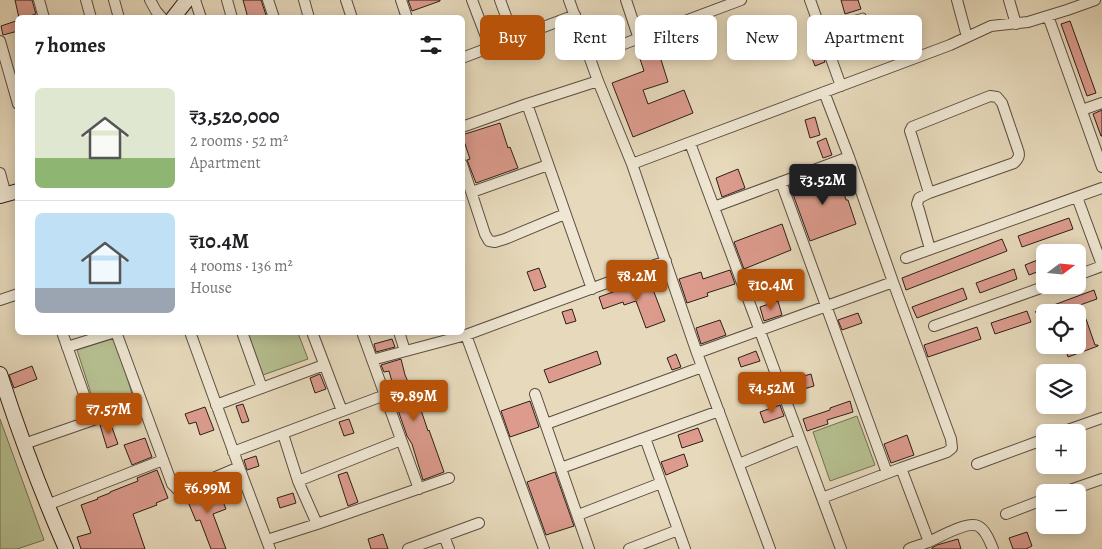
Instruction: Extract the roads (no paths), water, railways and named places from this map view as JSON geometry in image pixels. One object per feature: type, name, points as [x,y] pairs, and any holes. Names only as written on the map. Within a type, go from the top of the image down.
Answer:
[{"type":"street","points":[[39,0],[43,15]]},
{"type":"street","points":[[86,0],[90,15]]},
{"type":"street","points":[[114,0],[118,15]]},
{"type":"street","points":[[150,0],[159,15]]},
{"type":"street","points":[[175,15],[187,0]]},
{"type":"street","points":[[195,0],[200,15]]},
{"type":"street","points":[[227,0],[231,15]]},
{"type":"street","points":[[268,0],[273,15]]},
{"type":"street","points":[[304,0],[308,15]]},
{"type":"street","points":[[346,0],[351,15]]},
{"type":"street","points":[[401,0],[406,15]]},
{"type":"street","points":[[472,0],[480,21]]},
{"type":"street","points":[[500,0],[506,15]]},
{"type":"street","points":[[570,0],[575,15]]},
{"type":"street","points":[[626,0],[635,27]]},
{"type":"street","points":[[702,15],[741,0]]},
{"type":"street","points":[[810,0],[815,15]]},
{"type":"street","points":[[957,0],[967,37]]},
{"type":"street","points":[[1010,0],[1016,24]]},
{"type":"street","points":[[1063,0],[1067,10]]},
{"type":"street","points":[[632,164],[950,45],[990,26],[1016,24],[1048,16],[1095,0]]},
{"type":"street","points":[[1048,16],[1102,166]]},
{"type":"street","points":[[0,41],[15,94]]},
{"type":"street","points":[[465,57],[480,51]]},
{"type":"street","points":[[590,60],[632,164],[697,353],[769,549]]},
{"type":"street","points":[[832,60],[841,86]]},
{"type":"street","points":[[465,127],[598,81]]},
{"type":"street","points":[[822,498],[947,452],[952,448],[951,439],[824,92]]},
{"type":"street","points":[[929,193],[910,131],[912,126],[990,96],[997,97],[1002,103],[1020,155],[1018,160],[920,198],[918,204],[930,249]]},
{"type":"street","points":[[1082,110],[1102,103]]},
{"type":"street","points":[[527,104],[592,289]]},
{"type":"street","points":[[690,143],[841,549]]},
{"type":"street","points":[[714,206],[848,157]]},
{"type":"street","points":[[472,192],[548,165]]},
{"type":"street","points":[[465,172],[489,241],[495,242],[505,239],[565,214]]},
{"type":"street","points":[[0,173],[8,194]]},
{"type":"street","points":[[781,182],[887,473]]},
{"type":"street","points":[[906,258],[1102,188]]},
{"type":"street","points":[[1077,197],[1102,266],[1086,272]]},
{"type":"street","points":[[372,360],[466,335],[666,261]]},
{"type":"street","points":[[697,353],[893,282]]},
{"type":"street","points":[[934,326],[1036,290]]},
{"type":"street","points":[[0,300],[15,295]]},
{"type":"street","points":[[63,335],[93,420]]},
{"type":"street","points":[[67,347],[106,335]]},
{"type":"street","points":[[117,335],[172,484],[178,490],[184,490],[238,467]]},
{"type":"street","points":[[191,335],[238,467],[268,544],[317,524],[449,478]]},
{"type":"street","points":[[243,335],[262,388]]},
{"type":"street","points":[[313,335],[342,412]]},
{"type":"street","points":[[363,335],[419,489]]},
{"type":"street","points":[[400,335],[405,351]]},
{"type":"street","points":[[466,335],[544,549]]},
{"type":"street","points":[[216,405],[324,365]]},
{"type":"street","points":[[546,424],[702,367]]},
{"type":"street","points":[[1,382],[47,505],[66,549]]},
{"type":"street","points":[[535,394],[589,549]]},
{"type":"street","points":[[233,452],[385,395]]},
{"type":"street","points":[[24,444],[142,403]]},
{"type":"street","points":[[561,468],[718,411]]},
{"type":"street","points":[[1085,424],[1102,418]]},
{"type":"street","points":[[282,434],[298,481],[317,524]]},
{"type":"street","points":[[645,438],[685,549]]},
{"type":"street","points":[[739,464],[800,439]]},
{"type":"street","points":[[298,481],[401,440]]},
{"type":"street","points":[[977,464],[1036,442]]},
{"type":"street","points":[[47,505],[163,460]]},
{"type":"street","points":[[901,468],[929,542]]},
{"type":"street","points":[[1086,484],[1102,479]]},
{"type":"street","points":[[578,515],[661,484]]},
{"type":"street","points":[[1006,514],[1036,503]]},
{"type":"street","points":[[408,549],[479,524]]},
{"type":"street","points":[[909,549],[961,527],[971,525],[978,526],[984,532],[990,541],[992,549]]},
{"type":"street","points":[[629,549],[678,530]]},
{"type":"street","points":[[444,536],[449,549]]}]
